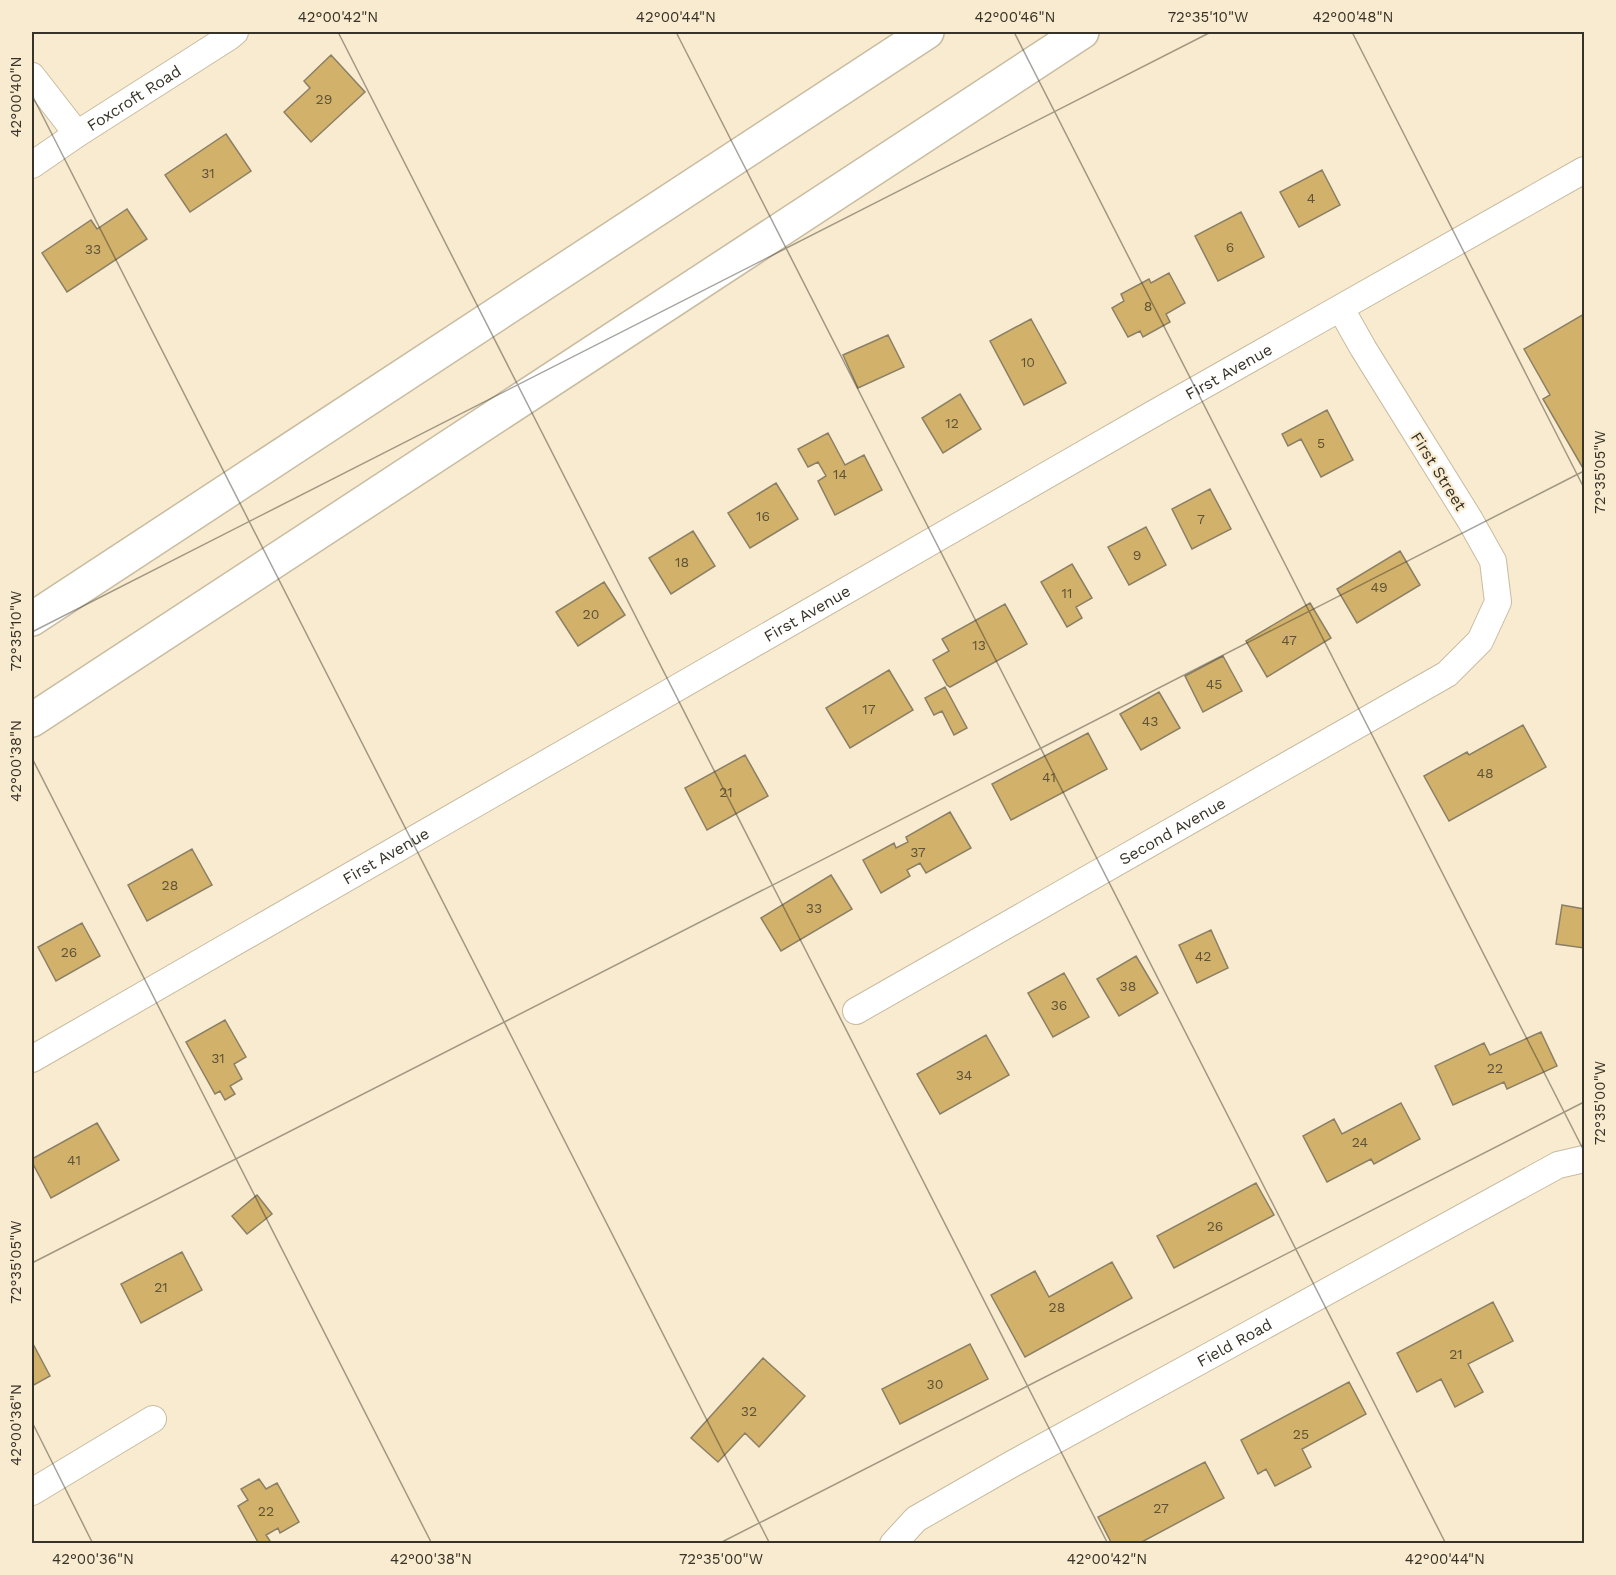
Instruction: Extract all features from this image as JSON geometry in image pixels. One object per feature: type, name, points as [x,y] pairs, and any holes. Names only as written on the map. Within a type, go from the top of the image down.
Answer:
[{"type":"highway","points":[[32,619],[927,32]]},
{"type":"highway","points":[[32,720],[1082,32]]},
{"type":"street","name":"Foxcroft Road","points":[[32,165],[235,32]]},
{"type":"street","points":[[32,76],[77,134]]},
{"type":"street","name":"First Avenue","points":[[32,1059],[1153,414],[1584,170]]},
{"type":"street","name":"First Street","points":[[1341,309],[1493,561],[1498,602],[1480,641]]},
{"type":"street","name":"Second Avenue","points":[[856,1011],[1448,674],[1480,641]]},
{"type":"street","name":"Field Road","points":[[893,1544],[916,1519],[1012,1464],[1558,1165],[1584,1159]]},
{"type":"street","points":[[32,1492],[153,1419]]},
{"type":"building","points":[[331,55],[365,92],[311,142],[284,112],[310,88],[304,81]]},
{"type":"building","points":[[226,134],[251,171],[190,212],[165,175]]},
{"type":"building","points":[[1322,170],[1340,205],[1299,227],[1280,192]]},
{"type":"building","points":[[127,209],[147,239],[67,292],[42,253],[91,220],[97,229]]},
{"type":"building","points":[[1241,212],[1264,257],[1218,281],[1195,236]]},
{"type":"building","points":[[1169,273],[1185,303],[1166,314],[1170,322],[1143,337],[1140,331],[1128,337],[1112,308],[1124,301],[1121,294],[1149,279],[1151,283]]},
{"type":"building","points":[[1584,314],[1584,470],[1543,399],[1550,395],[1524,349]]},
{"type":"building","points":[[1031,319],[1066,383],[1024,405],[990,341]]},
{"type":"building","points":[[888,335],[904,367],[858,388],[843,355]]},
{"type":"building","points":[[960,394],[981,429],[943,453],[922,418]]},
{"type":"building","points":[[1327,410],[1353,460],[1321,477],[1301,439],[1288,446],[1282,434]]},
{"type":"building","points":[[828,433],[845,465],[864,455],[882,490],[835,515],[818,481],[826,476],[818,462],[808,467],[798,449]]},
{"type":"building","points":[[776,483],[798,519],[750,548],[728,513]]},
{"type":"building","points":[[1210,489],[1231,529],[1192,549],[1172,509]]},
{"type":"building","points":[[1146,527],[1166,565],[1129,585],[1108,547]]},
{"type":"building","points":[[693,531],[715,566],[671,594],[649,558]]},
{"type":"building","points":[[1400,551],[1420,585],[1357,623],[1337,589]]},
{"type":"building","points":[[1072,564],[1092,598],[1076,607],[1082,618],[1067,627],[1041,582]]},
{"type":"building","points":[[604,582],[625,615],[578,646],[556,612]]},
{"type":"building","points":[[1310,603],[1331,638],[1267,677],[1246,641]]},
{"type":"building","points":[[1005,604],[1027,644],[950,687],[947,685],[933,660],[949,651],[942,639]]},
{"type":"building","points":[[1223,656],[1242,691],[1203,712],[1185,676]]},
{"type":"building","points":[[889,670],[913,710],[850,748],[826,708]]},
{"type":"building","points":[[945,687],[967,728],[954,735],[942,711],[934,715],[925,698]]},
{"type":"building","points":[[1159,692],[1180,728],[1141,750],[1120,714]]},
{"type":"building","points":[[1523,725],[1546,767],[1449,821],[1424,776],[1467,752],[1469,755]]},
{"type":"building","points":[[1088,733],[1107,769],[1011,820],[992,784]]},
{"type":"building","points":[[745,755],[768,796],[707,830],[685,788]]},
{"type":"building","points":[[950,812],[971,848],[926,873],[920,863],[907,870],[910,876],[881,893],[863,860],[894,843],[896,848],[908,842],[906,837]]},
{"type":"building","points":[[192,849],[212,885],[147,921],[128,885]]},
{"type":"building","points":[[831,875],[852,909],[781,951],[761,918]]},
{"type":"building","points":[[1562,905],[1584,909],[1584,948],[1556,944]]},
{"type":"building","points":[[82,923],[100,956],[56,981],[38,947]]},
{"type":"building","points":[[1211,930],[1228,968],[1197,983],[1179,945]]},
{"type":"building","points":[[1136,956],[1158,993],[1119,1016],[1097,979]]},
{"type":"building","points":[[1064,973],[1089,1017],[1053,1037],[1028,993]]},
{"type":"building","points":[[225,1020],[246,1057],[234,1064],[242,1079],[230,1086],[235,1094],[225,1100],[220,1091],[215,1094],[186,1042]]},
{"type":"building","points":[[1541,1032],[1557,1066],[1507,1089],[1504,1082],[1453,1105],[1435,1066],[1484,1043],[1490,1055]]},
{"type":"building","points":[[986,1035],[1009,1075],[940,1114],[917,1074]]},
{"type":"building","points":[[1401,1103],[1420,1139],[1374,1164],[1371,1159],[1327,1182],[1303,1136],[1334,1119],[1342,1134]]},
{"type":"building","points":[[97,1123],[119,1160],[51,1198],[32,1159]]},
{"type":"building","points":[[1256,1183],[1274,1215],[1174,1268],[1157,1236]]},
{"type":"building","points":[[257,1195],[272,1214],[247,1234],[232,1216]]},
{"type":"building","points":[[182,1252],[202,1290],[141,1323],[121,1284]]},
{"type":"building","points":[[1112,1262],[1132,1298],[1025,1357],[991,1295],[1035,1271],[1049,1297]]},
{"type":"building","points":[[1493,1302],[1513,1341],[1468,1364],[1483,1392],[1455,1407],[1441,1379],[1417,1392],[1397,1353]]},
{"type":"building","points":[[32,1342],[50,1376],[32,1386]]},
{"type":"building","points":[[970,1344],[988,1379],[900,1424],[882,1389]]},
{"type":"building","points":[[763,1358],[805,1396],[759,1447],[745,1433],[718,1462],[691,1438]]},
{"type":"building","points":[[1349,1382],[1366,1414],[1302,1449],[1311,1467],[1275,1486],[1266,1469],[1258,1474],[1241,1440]]},
{"type":"building","points":[[1205,1462],[1224,1498],[1138,1544],[1112,1544],[1098,1517]]},
{"type":"building","points":[[259,1479],[266,1489],[277,1483],[299,1522],[280,1533],[278,1528],[266,1535],[270,1541],[265,1544],[259,1544],[238,1506],[248,1500],[241,1489]]}]
